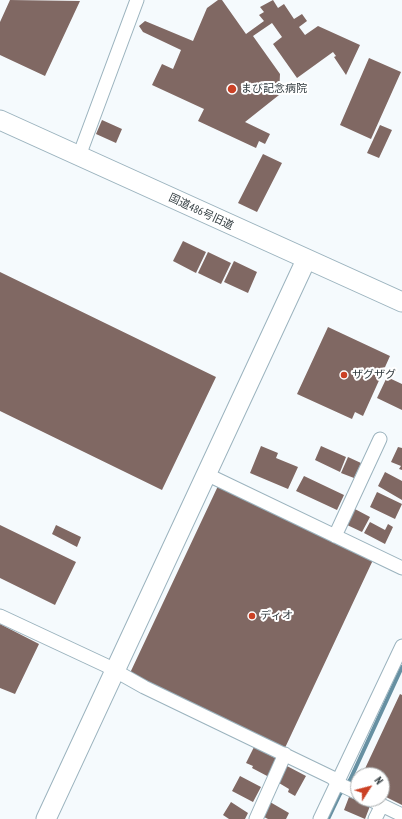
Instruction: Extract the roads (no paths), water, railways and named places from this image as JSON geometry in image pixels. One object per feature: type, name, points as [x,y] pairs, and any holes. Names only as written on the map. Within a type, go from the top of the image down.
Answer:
[{"type":"street","points":[[79,156],[137,0]]},
{"type":"street","name":"国道486号旧道","points":[[0,120],[306,260],[402,302]]},
{"type":"street","points":[[46,819],[306,260]]},
{"type":"street","points":[[335,536],[380,439]]},
{"type":"street","points":[[206,474],[402,568]]},
{"type":"street","points":[[0,616],[114,670],[144,687],[332,776],[346,787]]},
{"type":"street","points":[[320,819],[346,787],[402,646]]},
{"type":"street","points":[[256,819],[285,754]]},
{"type":"street","points":[[375,819],[381,807]]},
{"type":"street","points":[[386,807],[402,814]]},
{"type":"waterway","points":[[328,819],[340,794],[350,780],[402,667]]},
{"type":"place","name":"まび記念病院","points":[[232,89]]},
{"type":"place","name":"ザグザグ","points":[[344,375]]},
{"type":"place","name":"ディオ","points":[[252,616]]}]
